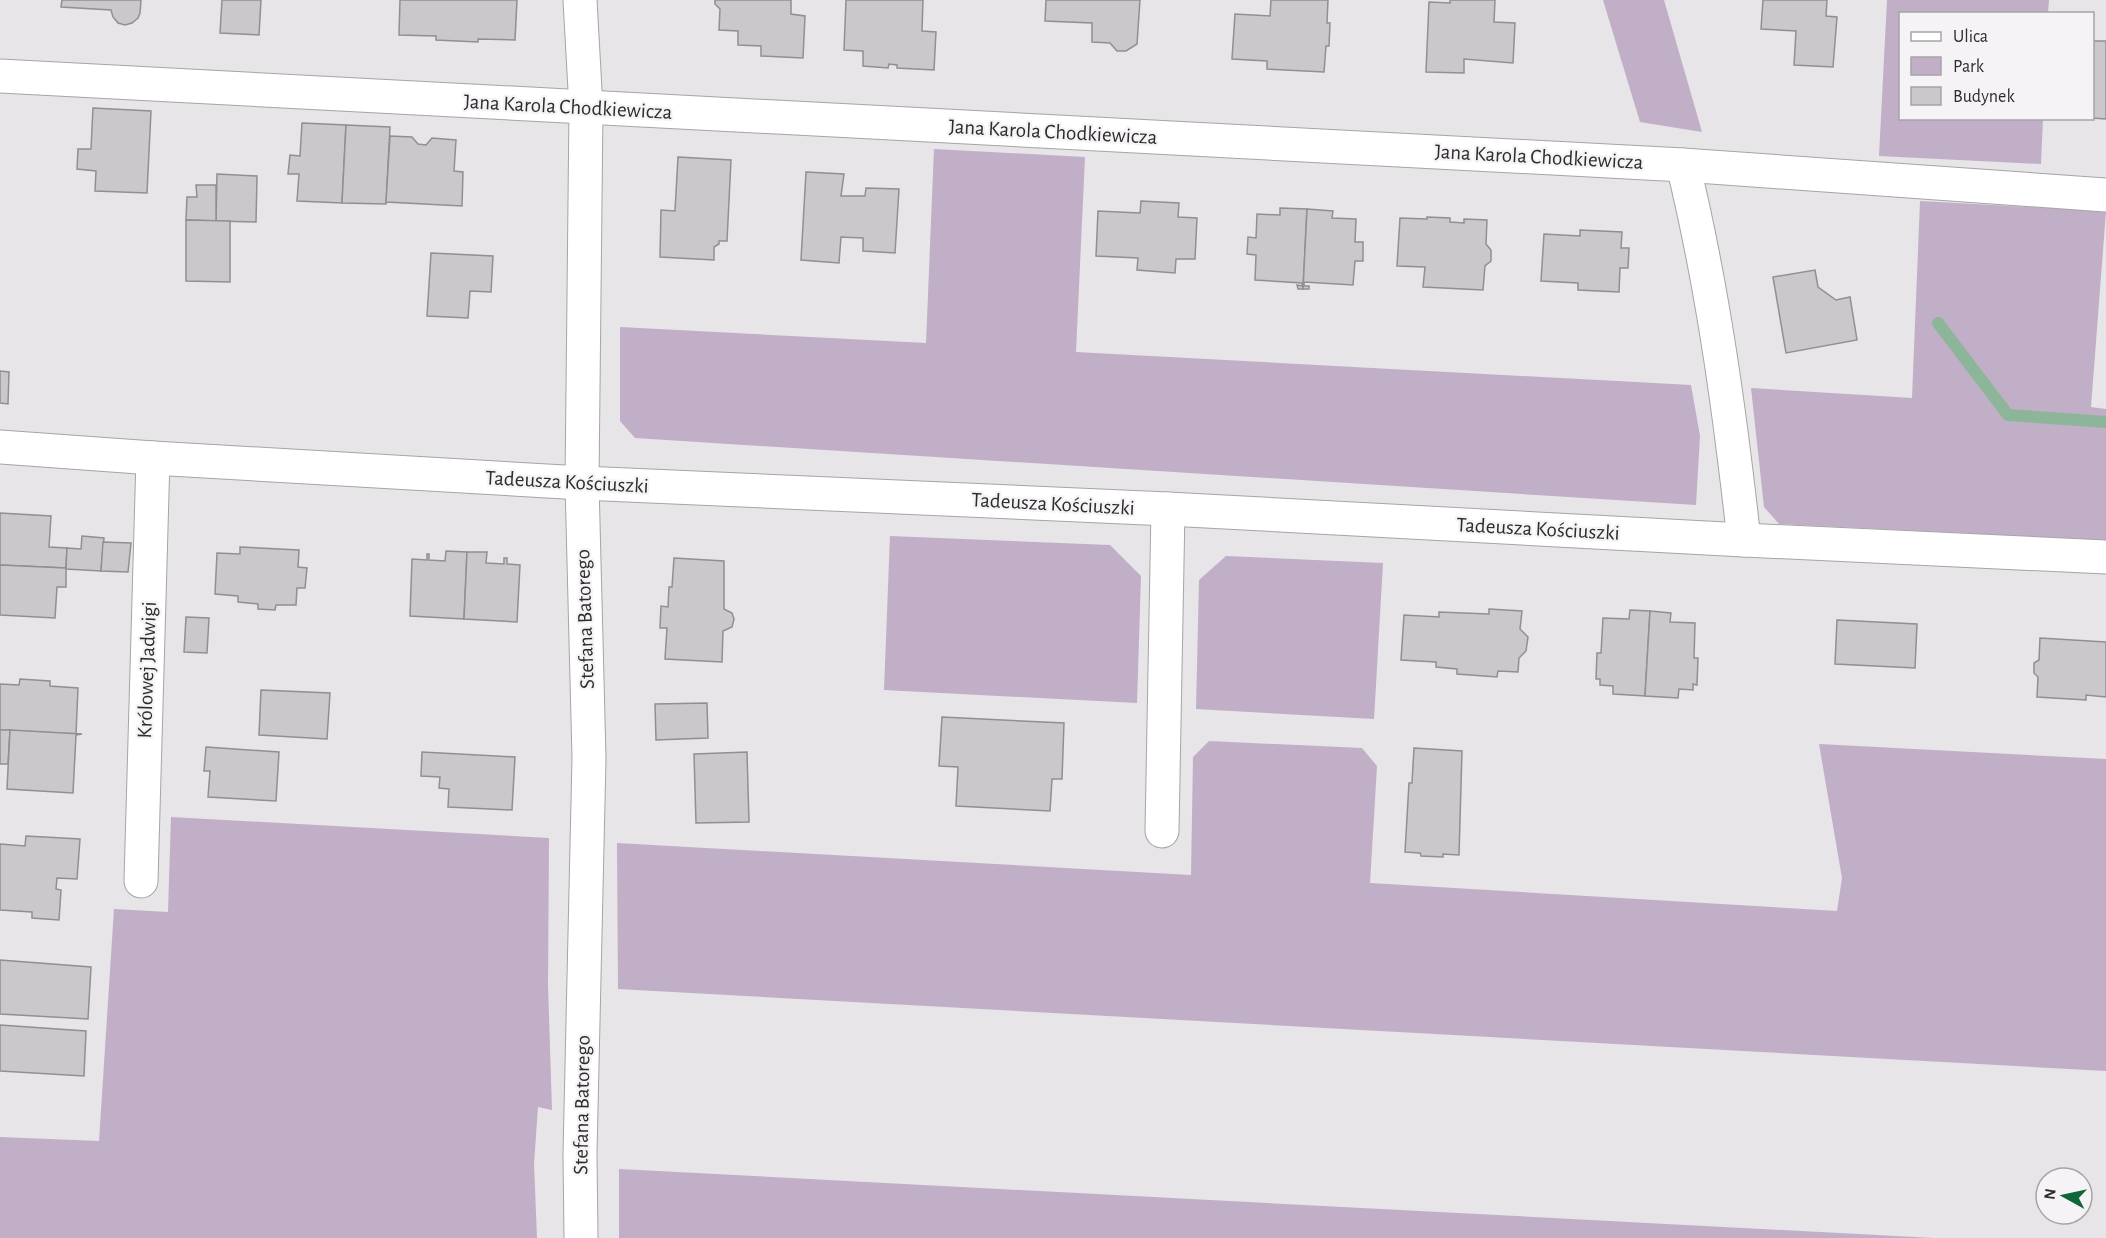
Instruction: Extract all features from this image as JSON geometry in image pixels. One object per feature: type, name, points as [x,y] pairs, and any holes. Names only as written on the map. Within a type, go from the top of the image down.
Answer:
[{"type":"street","name":"Stefana Batorego","points":[[580,0],[586,108],[582,483],[589,758],[581,1238]]},
{"type":"street","name":"Jana Karola Chodkiewicza","points":[[0,76],[1683,165],[2106,195]]},
{"type":"street","points":[[1683,165],[1698,228],[1719,355],[1732,436],[1744,540]]},
{"type":"street","name":"Tadeusza Kościuszki","points":[[0,447],[582,483],[1168,509],[2106,557]]},
{"type":"street","name":"Królowej Jadwigi","points":[[141,881],[153,458]]},
{"type":"street","points":[[1162,831],[1168,509]]},
{"type":"green space","points":[[1603,0],[1664,0],[1702,132],[1640,122]]},
{"type":"green space","points":[[1887,0],[2049,0],[2048,12],[1899,12],[1899,120],[2043,120],[2041,164],[1879,156]]},
{"type":"green space","points":[[934,149],[1085,157],[1076,352],[1691,385],[1700,436],[1696,505],[635,438],[620,421],[620,327],[926,343]]},
{"type":"green space","points":[[1920,201],[2106,211],[2091,407],[2106,409],[2106,540],[1779,524],[1764,507],[1751,388],[1912,398]]},
{"type":"green space","points":[[890,536],[1110,545],[1141,576],[1137,703],[884,690]]},
{"type":"green space","points":[[1226,556],[1383,563],[1374,719],[1196,709],[1199,580]]},
{"type":"green space","points":[[1209,741],[1362,748],[1377,766],[1370,883],[1837,911],[1842,878],[1819,744],[2106,759],[2106,1071],[618,989],[617,843],[1191,875],[1193,757]]},
{"type":"green space","points":[[171,817],[549,838],[548,985],[552,1110],[538,1107],[534,1164],[537,1238],[0,1238],[0,1137],[99,1141],[114,909],[168,912]]},
{"type":"green space","points":[[619,1169],[1934,1238],[619,1238]]},
{"type":"building","points":[[62,0],[141,0],[140,13],[132,23],[125,25],[118,23],[111,10],[61,7]]},
{"type":"building","points":[[222,0],[261,0],[259,35],[220,33]]},
{"type":"building","points":[[400,0],[517,0],[515,40],[478,39],[478,42],[436,40],[436,36],[399,35]]},
{"type":"building","points":[[715,0],[791,0],[791,14],[805,16],[803,58],[761,56],[761,46],[738,45],[738,31],[719,30],[720,9],[715,4]]},
{"type":"building","points":[[846,0],[923,0],[922,31],[936,32],[934,70],[897,68],[897,65],[889,64],[888,68],[863,66],[863,51],[844,50]]},
{"type":"building","points":[[1046,0],[1140,0],[1137,44],[1126,51],[1117,51],[1110,43],[1092,42],[1092,23],[1045,21]]},
{"type":"building","points":[[1271,0],[1328,0],[1329,46],[1326,46],[1324,72],[1267,69],[1267,61],[1232,59],[1235,14],[1270,16]]},
{"type":"building","points":[[1450,0],[1495,0],[1494,22],[1515,23],[1513,63],[1464,59],[1464,73],[1426,72],[1429,2],[1450,3]]},
{"type":"building","points":[[1763,0],[1827,0],[1826,16],[1837,17],[1833,67],[1794,65],[1796,31],[1761,29]]},
{"type":"building","points":[[2094,41],[2106,41],[2106,119],[2094,118]]},
{"type":"building","points":[[93,108],[151,111],[147,193],[95,191],[96,171],[77,169],[78,149],[91,149]]},
{"type":"building","points":[[302,123],[346,125],[342,203],[297,201],[299,174],[288,174],[290,155],[300,156]]},
{"type":"building","points":[[346,125],[390,127],[386,204],[342,203]]},
{"type":"building","points":[[390,136],[412,137],[418,144],[426,145],[432,138],[456,140],[454,171],[463,172],[462,206],[386,202]]},
{"type":"building","points":[[678,157],[731,160],[727,241],[719,241],[719,244],[714,247],[714,260],[660,257],[661,210],[675,211]]},
{"type":"building","points":[[806,172],[844,174],[841,196],[865,196],[866,188],[899,189],[895,253],[863,251],[863,238],[841,237],[839,263],[801,260]]},
{"type":"building","points":[[217,174],[257,176],[256,222],[216,221]]},
{"type":"building","points":[[196,185],[216,185],[216,221],[186,220],[187,197],[197,197]]},
{"type":"building","points":[[1141,201],[1179,203],[1178,217],[1197,218],[1195,259],[1176,259],[1175,273],[1137,270],[1138,258],[1096,256],[1098,211],[1140,213]]},
{"type":"building","points":[[1280,208],[1307,209],[1303,289],[1298,289],[1297,285],[1302,286],[1302,283],[1255,280],[1256,255],[1247,254],[1248,237],[1256,238],[1257,214],[1280,215]]},
{"type":"building","points":[[1307,209],[1333,211],[1332,218],[1356,219],[1355,242],[1363,242],[1363,261],[1355,261],[1353,285],[1304,282],[1304,286],[1309,286],[1309,289],[1303,289]]},
{"type":"building","points":[[1427,217],[1450,218],[1450,222],[1464,223],[1464,219],[1487,220],[1486,244],[1491,250],[1491,261],[1485,266],[1483,290],[1423,287],[1425,267],[1397,266],[1400,218],[1427,219]]},
{"type":"building","points":[[186,220],[230,221],[230,282],[186,281]]},
{"type":"building","points":[[1580,230],[1622,232],[1621,248],[1629,248],[1628,268],[1620,268],[1619,292],[1578,290],[1578,283],[1541,281],[1544,234],[1580,236]]},
{"type":"building","points":[[431,253],[493,256],[491,292],[470,291],[468,318],[427,316]]},
{"type":"building","points":[[1815,270],[1818,287],[1836,300],[1850,297],[1857,340],[1786,353],[1773,277]]},
{"type":"building","points":[[0,371],[9,372],[8,404],[0,403]]},
{"type":"building","points":[[0,513],[51,516],[49,547],[67,548],[66,568],[0,565]]},
{"type":"building","points":[[82,536],[104,538],[101,571],[66,569],[67,548],[81,549]]},
{"type":"building","points":[[103,542],[131,543],[128,572],[101,571]]},
{"type":"building","points":[[240,547],[299,550],[298,567],[307,568],[305,588],[297,588],[296,605],[276,605],[275,610],[258,609],[258,604],[238,602],[238,596],[215,594],[217,553],[240,554]]},
{"type":"building","points":[[446,551],[467,552],[464,619],[410,616],[412,559],[427,560],[427,554],[429,554],[429,560],[445,561]]},
{"type":"building","points":[[467,552],[487,552],[486,563],[504,564],[504,558],[507,558],[507,564],[520,565],[517,622],[464,619]]},
{"type":"building","points":[[674,558],[724,561],[724,609],[732,613],[734,619],[732,627],[723,631],[722,662],[665,659],[667,628],[660,628],[661,606],[668,607]]},
{"type":"building","points":[[0,565],[66,568],[66,587],[57,587],[55,618],[0,615]]},
{"type":"building","points":[[1489,609],[1522,611],[1520,629],[1528,637],[1526,651],[1519,658],[1518,672],[1498,671],[1497,677],[1457,674],[1457,669],[1436,667],[1436,662],[1401,660],[1404,615],[1439,617],[1439,612],[1489,614]]},
{"type":"building","points":[[1630,610],[1650,611],[1645,696],[1613,694],[1613,686],[1600,685],[1600,679],[1596,679],[1597,653],[1601,653],[1603,618],[1629,619]]},
{"type":"building","points":[[1650,611],[1671,613],[1670,622],[1695,623],[1694,658],[1698,658],[1697,685],[1693,684],[1693,690],[1679,689],[1678,698],[1645,696]]},
{"type":"building","points":[[186,617],[209,618],[207,653],[184,652]]},
{"type":"building","points":[[1837,620],[1917,624],[1915,668],[1835,664]]},
{"type":"building","points":[[2040,638],[2106,642],[2106,697],[2086,695],[2086,700],[2037,697],[2038,677],[2034,673],[2034,663],[2039,660]]},
{"type":"building","points":[[20,679],[50,681],[50,686],[78,688],[76,734],[0,730],[0,684],[19,685]]},
{"type":"building","points":[[261,690],[330,693],[327,739],[259,735]]},
{"type":"building","points":[[707,703],[708,738],[656,740],[655,704]]},
{"type":"building","points":[[942,717],[1064,723],[1062,779],[1052,779],[1050,811],[956,806],[958,767],[939,766]]},
{"type":"building","points":[[0,730],[10,730],[8,764],[0,764]]},
{"type":"building","points":[[10,730],[82,734],[76,735],[73,793],[7,789]]},
{"type":"building","points":[[206,747],[279,752],[276,801],[208,797],[210,771],[204,771]]},
{"type":"building","points":[[1414,748],[1462,751],[1459,855],[1421,856],[1420,853],[1405,852],[1409,783],[1412,783]]},
{"type":"building","points":[[422,752],[515,757],[512,810],[448,807],[449,789],[439,788],[440,777],[421,776]]},
{"type":"building","points":[[747,752],[749,822],[696,823],[694,754]]},
{"type":"building","points":[[26,836],[80,839],[77,879],[57,878],[56,889],[61,890],[59,920],[32,918],[32,912],[0,910],[0,844],[25,846]]},
{"type":"building","points":[[0,960],[91,967],[88,1019],[0,1014]]},
{"type":"building","points":[[0,1025],[86,1031],[84,1076],[0,1071]]},
{"type":"waterway","points":[[1938,323],[2008,415],[2106,422]]}]
